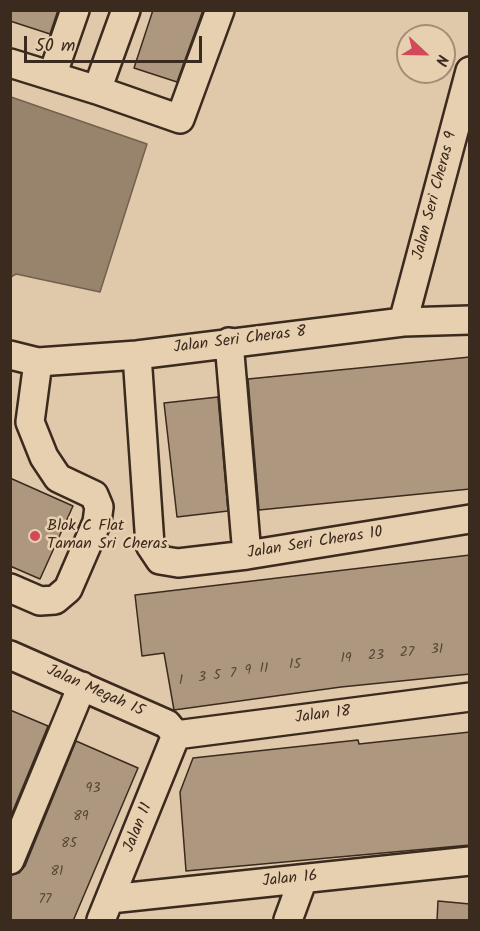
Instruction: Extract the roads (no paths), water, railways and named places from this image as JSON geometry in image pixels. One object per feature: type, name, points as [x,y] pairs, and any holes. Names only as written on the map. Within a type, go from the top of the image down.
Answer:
[{"type":"street","points":[[52,76],[75,10]]},
{"type":"street","points":[[98,90],[126,10]]},
{"type":"street","points":[[10,63],[98,90],[180,119],[220,10]]},
{"type":"street","name":"Jalan Seri Cheras 9","points":[[403,322],[470,71]]},
{"type":"street","name":"Jalan Seri Cheras 8","points":[[10,355],[38,362],[137,355],[403,322],[470,320]]},
{"type":"street","points":[[229,342],[247,555]]},
{"type":"street","name":"Jalan Seri Cheras 10","points":[[137,355],[150,545],[160,560],[178,563],[247,555],[470,519]]},
{"type":"street","points":[[10,588],[40,601],[55,600],[68,589],[97,522],[99,507],[94,495],[58,478],[20,420],[38,362]]},
{"type":"street","name":"Jalan Megah 15","points":[[10,655],[167,724],[176,735]]},
{"type":"street","points":[[10,860],[82,686]]},
{"type":"street","name":"Jalan 18","points":[[176,735],[470,698]]},
{"type":"street","name":"Jalan 11","points":[[106,910],[176,735]]},
{"type":"street","name":"Jalan 16","points":[[106,910],[303,879],[470,861]]},
{"type":"street","points":[[288,921],[303,879]]},
{"type":"place","name":"Blok C Flat Taman Sri Cheras","points":[[35,536]]}]
